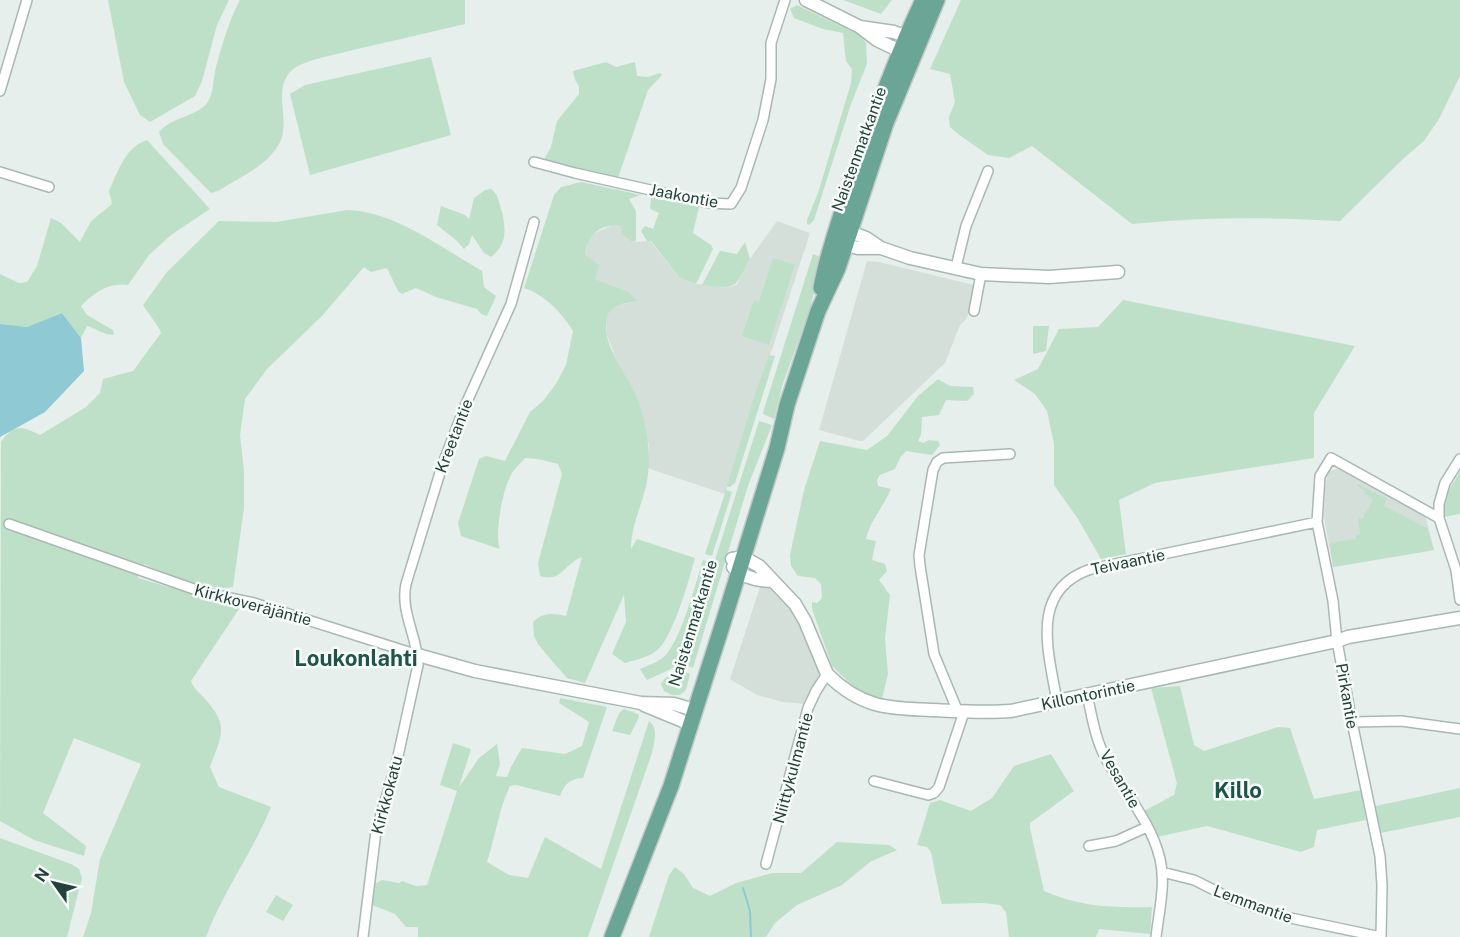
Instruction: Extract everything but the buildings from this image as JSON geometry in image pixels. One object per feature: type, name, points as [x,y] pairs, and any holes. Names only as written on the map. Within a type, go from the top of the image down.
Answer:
[{"type":"main road","name":"Naistenmatkantie","points":[[619,937],[655,805],[688,715],[736,563],[777,448],[818,310],[823,277],[886,123],[923,0]]},
{"type":"main road","name":"Naistenmatkantie","points":[[909,47],[937,0]]},
{"type":"main road","name":"Naistenmatkantie","points":[[612,937],[632,888]]},
{"type":"street","points":[[0,91],[27,0]]},
{"type":"street","name":"Jaakontie","points":[[534,162],[708,202],[731,204],[735,202],[763,120],[771,79],[771,43],[785,0]]},
{"type":"street","points":[[806,0],[861,27],[894,32],[909,47]]},
{"type":"street","points":[[956,267],[966,226],[988,171]]},
{"type":"street","points":[[0,172],[49,187]]},
{"type":"street","name":"Kreetantie","points":[[418,654],[406,615],[406,584],[442,466],[465,406],[510,304],[534,222]]},
{"type":"street","points":[[841,236],[867,249],[881,248],[927,262],[981,274],[1049,277],[1118,272]]},
{"type":"street","points":[[974,311],[981,274]]},
{"type":"street","points":[[874,781],[928,795],[934,793],[939,788],[961,712],[934,654],[920,566],[919,555],[933,470],[937,462],[943,458],[1010,454]]},
{"type":"street","name":"Pirkantie","points":[[1381,937],[1380,855],[1352,722],[1337,641],[1333,601],[1317,522],[1320,476],[1331,458],[1439,518]]},
{"type":"street","points":[[1460,459],[1440,495],[1439,518],[1458,570],[1460,600]]},
{"type":"street","name":"Teivaantie","points":[[1058,702],[1047,638],[1047,618],[1053,597],[1070,580],[1091,569],[1317,522]]},
{"type":"street","name":"Kirkkoveräjäntie","points":[[9,524],[163,580],[216,596],[254,603],[475,671],[641,703],[674,704],[688,715]]},
{"type":"street","name":"Killontorintie","points":[[736,563],[755,580],[773,581],[789,597],[799,610],[827,674],[851,692],[876,704],[961,712],[1011,711],[1348,637],[1460,618]]},
{"type":"street","name":"Kirkkokatu","points":[[363,937],[376,831],[396,765],[418,665],[418,654]]},
{"type":"street","name":"Niittykulmantie","points":[[766,864],[808,708],[827,674]]},
{"type":"street","name":"Vesantie","points":[[1087,695],[1098,740],[1106,758],[1155,844],[1163,887],[1156,937]]},
{"type":"street","points":[[1352,722],[1401,721],[1460,729]]},
{"type":"street","name":"Vesantie","points":[[1089,846],[1116,841],[1147,827]]},
{"type":"street","name":"Lemmantie","points":[[1162,872],[1194,880],[1230,898],[1281,916],[1381,937]]},
{"type":"shaded area","points":[[777,221],[810,233],[725,494],[647,468],[649,445],[607,335],[606,319],[610,310],[636,301],[629,292],[595,279],[585,255],[588,239],[593,234],[613,225],[622,226],[632,242],[650,241],[680,278],[696,284],[731,287],[737,284],[750,259]]},
{"type":"shaded area","points":[[867,261],[974,285],[975,292],[967,318],[960,325],[945,363],[863,441],[860,441],[819,430]]},
{"type":"shaded area","points":[[1337,469],[1359,474],[1389,496],[1425,514],[1434,550],[1333,567],[1324,517],[1325,490],[1330,471]]},
{"type":"shaded area","points":[[765,585],[780,594],[796,615],[820,669],[805,704],[783,702],[757,695],[730,679],[760,587]]},
{"type":"green space","points":[[108,0],[229,0],[217,25],[202,81],[195,96],[150,122],[140,115],[124,82]]},
{"type":"green space","points":[[240,0],[465,0],[465,24],[330,55],[297,66],[286,78],[283,87],[284,126],[274,152],[252,171],[211,193],[163,144],[159,132],[170,123],[197,111],[207,103],[212,91],[223,41]]},
{"type":"green space","points":[[843,0],[892,0],[881,14]]},
{"type":"green space","points":[[961,0],[1460,0],[1460,76],[1439,119],[1424,141],[1340,221],[1236,218],[1132,224],[1032,146],[1009,158],[988,155],[950,127],[949,117],[955,102],[950,74],[930,69]]},
{"type":"green space","points":[[797,5],[861,36],[866,43],[867,64],[851,104],[814,220],[809,225],[807,220],[818,193],[851,83],[852,69],[846,61],[843,33],[823,29],[794,18],[790,9]]},
{"type":"green space","points":[[431,57],[451,135],[310,175],[290,94],[305,85]]},
{"type":"green space","points":[[606,62],[616,67],[635,62],[637,76],[648,77],[660,73],[662,75],[648,90],[618,178],[543,161],[551,147],[557,121],[579,94],[579,86],[573,71]]},
{"type":"green space","points":[[147,140],[210,209],[171,235],[149,255],[128,285],[108,287],[81,306],[87,315],[113,330],[114,335],[87,326],[81,338],[62,313],[27,327],[0,324],[0,274],[19,283],[27,282],[37,266],[51,218],[61,223],[80,242],[91,221],[112,204],[109,191],[123,161],[133,148]]},
{"type":"green space","points":[[581,182],[641,195],[629,199],[636,211],[636,241],[632,242],[622,234],[621,226],[607,226],[592,236],[585,255],[599,265],[595,279],[629,292],[637,301],[619,305],[611,310],[607,318],[606,329],[612,351],[639,403],[648,444],[648,476],[634,525],[631,549],[637,539],[695,558],[680,608],[668,634],[656,651],[625,663],[612,654],[626,622],[624,595],[585,683],[567,678],[534,636],[533,622],[541,616],[557,614],[566,616],[582,557],[558,575],[540,576],[538,563],[562,474],[558,464],[525,458],[513,471],[505,489],[500,511],[498,542],[500,549],[461,536],[458,523],[479,459],[486,456],[505,461],[530,412],[543,401],[556,384],[566,365],[573,331],[552,305],[539,295],[524,288],[554,195],[561,187]]},
{"type":"green space","points":[[491,189],[498,199],[503,219],[504,237],[500,247],[491,257],[484,253],[472,235],[469,244],[464,249],[437,225],[441,206],[465,215],[469,219],[474,198],[485,190]]},
{"type":"green space","points":[[654,197],[699,207],[693,233],[711,245],[713,249],[696,284],[680,278],[641,231],[645,226],[653,229],[659,213],[650,209],[651,199]]},
{"type":"green space","points":[[347,210],[382,217],[417,232],[482,271],[484,287],[496,296],[487,316],[481,314],[477,309],[436,297],[416,288],[402,294],[398,291],[387,268],[371,272],[364,267],[322,316],[267,369],[245,399],[240,435],[244,471],[244,508],[233,587],[211,587],[176,577],[144,564],[138,578],[238,607],[239,609],[191,681],[213,708],[220,724],[220,739],[210,767],[219,787],[271,807],[206,937],[83,937],[91,913],[100,859],[141,764],[74,738],[43,813],[86,846],[84,856],[34,840],[0,821],[1,442],[10,432],[19,428],[40,435],[86,407],[100,393],[103,379],[133,371],[161,333],[143,305],[167,272],[219,221],[276,222]]},
{"type":"green space","points":[[745,242],[750,259],[737,282],[729,287],[702,285],[720,251],[737,254]]},
{"type":"green space","points":[[813,254],[823,258],[809,312],[783,383],[774,419],[763,414],[764,409]]},
{"type":"green space","points":[[773,258],[795,265],[769,345],[742,336],[754,300],[759,302]]},
{"type":"green space","points":[[1123,300],[1355,346],[1314,413],[1314,458],[1155,483],[1119,500],[1126,554],[1101,559],[1078,519],[1054,485],[1054,444],[1047,411],[1035,394],[1014,380],[1038,369],[1059,329],[1098,327]]},
{"type":"green space","points":[[1033,326],[1049,326],[1046,351],[1033,354]]},
{"type":"green space","points":[[769,355],[775,356],[735,483],[730,487],[727,486]]},
{"type":"green space","points":[[938,379],[950,386],[973,387],[974,394],[967,401],[946,400],[939,415],[922,417],[921,435],[918,441],[923,443],[929,440],[938,441],[940,445],[932,455],[906,451],[895,469],[880,475],[877,480],[878,486],[891,489],[866,539],[876,541],[872,560],[885,564],[887,571],[879,580],[890,595],[885,638],[888,674],[882,699],[857,690],[832,666],[812,609],[812,602],[817,603],[822,598],[821,584],[815,578],[798,576],[791,566],[790,555],[804,490],[820,441],[867,450],[887,436],[918,396]]},
{"type":"green space","points":[[759,421],[772,425],[748,486],[693,668],[685,665],[683,661]]},
{"type":"green space","points":[[1460,472],[1460,514],[1444,517],[1444,498]]},
{"type":"green space","points":[[1358,484],[1387,499],[1384,506],[1427,528],[1434,550],[1333,567],[1330,543],[1356,539],[1356,535],[1360,534],[1358,519],[1364,518],[1364,513],[1373,499],[1357,486]]},
{"type":"green space","points":[[726,490],[732,492],[712,556],[705,554]]},
{"type":"green space","points":[[703,560],[711,562],[676,664],[671,669],[647,680],[640,669],[662,658],[679,633]]},
{"type":"green space","points":[[683,671],[690,674],[686,690],[680,695],[672,695],[664,691],[661,684],[665,678]]},
{"type":"green space","points":[[1180,686],[1194,745],[1204,751],[1278,727],[1290,728],[1314,799],[1361,790],[1366,820],[1317,830],[1314,847],[1301,852],[1207,826],[1157,837],[1144,811],[1174,795],[1177,783],[1151,688]]},
{"type":"green space","points":[[560,698],[607,707],[583,778],[568,783],[560,796],[516,785],[510,786],[487,862],[509,875],[528,878],[545,837],[601,869],[649,721],[655,732],[652,753],[588,937],[418,937],[418,927],[406,927],[395,914],[372,905],[375,884],[382,880],[399,883],[402,881],[416,886],[427,885],[457,791],[440,785],[453,743],[471,749],[459,787],[479,758],[497,744],[500,764],[496,776],[507,777],[522,748],[565,754],[582,746],[589,722],[559,703]]},
{"type":"green space","points":[[624,709],[638,714],[639,717],[630,735],[612,731],[619,713]]},
{"type":"green space","points":[[1051,754],[1074,791],[1030,823],[1044,891],[1071,900],[1097,905],[1152,907],[1150,934],[1099,929],[1096,937],[1009,937],[1006,912],[1000,905],[942,904],[931,852],[927,847],[917,845],[930,803],[940,800],[971,811],[992,798],[1014,766]]},
{"type":"green space","points":[[1460,788],[1460,817],[1376,834],[1371,807]]},
{"type":"green space","points":[[0,838],[79,869],[82,878],[67,937],[0,937]]},
{"type":"green space","points":[[837,842],[889,845],[897,850],[870,862],[842,885],[797,905],[775,923],[766,937],[649,937],[669,875],[675,867],[684,874],[693,888],[710,896],[736,883],[772,873],[801,873]]},
{"type":"green space","points":[[276,895],[293,905],[283,921],[266,912]]},
{"type":"water","points":[[62,313],[81,338],[84,371],[45,412],[0,437],[0,324],[27,327]]},
{"type":"waterway","points":[[743,888],[750,911],[751,937]]},
{"type":"district","name":"Loukonlahti","points":[[356,658]]},
{"type":"district","name":"Killo","points":[[1238,790]]}]
